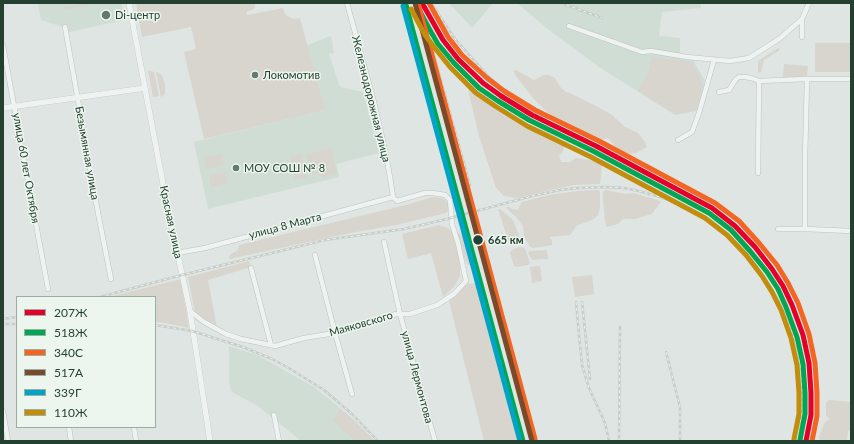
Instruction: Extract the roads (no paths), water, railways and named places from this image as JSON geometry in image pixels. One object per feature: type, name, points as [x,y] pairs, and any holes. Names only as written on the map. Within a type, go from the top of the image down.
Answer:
[{"type":"street","name":"Красная улица","points":[[129,3],[166,200],[190,311],[210,441]]},
{"type":"street","name":"Железнодорожная улица","points":[[347,3],[374,102],[389,169],[393,197]]},
{"type":"street","points":[[802,37],[802,19],[809,3]]},
{"type":"street","points":[[569,26],[642,52],[651,51],[687,57],[730,61],[749,58],[779,39],[802,19]]},
{"type":"street","name":"Безымянная улица","points":[[65,27],[111,279]]},
{"type":"street","name":"улица 60 лет Октября","points":[[3,46],[48,289]]},
{"type":"street","points":[[678,140],[692,132],[714,60]]},
{"type":"street","points":[[719,92],[729,90],[736,79],[745,77],[759,82],[807,79],[851,79]]},
{"type":"street","points":[[806,229],[805,160],[807,79]]},
{"type":"street","points":[[758,173],[759,82]]},
{"type":"street","points":[[3,108],[145,88]]},
{"type":"street","name":"улица 8 Марта","points":[[177,254],[393,197],[397,202],[425,193],[446,195]]},
{"type":"street","name":"Маяковского","points":[[190,311],[204,322],[226,334],[241,339],[275,346],[304,338],[335,333],[396,314],[410,314],[437,305],[454,294],[466,281],[458,243],[452,224],[450,200],[446,195]]},
{"type":"street","points":[[778,229],[851,231]]},
{"type":"street","name":"улица Лермонтова","points":[[384,242],[400,314],[435,441]]},
{"type":"street","points":[[315,255],[352,394]]},
{"type":"street","points":[[251,268],[271,345]]},
{"type":"street","points":[[3,411],[8,441]]},
{"type":"street","points":[[274,415],[279,441]]},
{"type":"street","points":[[69,428],[71,441]]},
{"type":"street","points":[[134,428],[136,441]]},
{"type":"railway","points":[[431,3],[455,39],[488,76],[518,102],[546,119]]},
{"type":"railway","points":[[561,3],[602,18]]},
{"type":"railway","points":[[432,48],[470,185]]},
{"type":"railway","points":[[104,296],[325,240],[404,229],[560,190],[606,187],[639,191],[674,202],[715,224],[747,254],[772,289],[792,332],[797,346],[800,362],[802,375],[800,441]]},
{"type":"railway","points":[[576,302],[582,365],[589,388],[605,423],[609,441]]},
{"type":"railway","points":[[582,302],[590,379]]},
{"type":"railway","points":[[3,319],[16,317]]},
{"type":"railway","points":[[3,324],[16,324]]},
{"type":"railway","points":[[156,325],[192,331],[243,347],[272,359],[324,390],[352,414],[378,441]]},
{"type":"railway","points":[[619,441],[620,327]]},
{"type":"railway","points":[[666,352],[680,407],[680,441]]},
{"type":"place","name":"Di-центр","points":[[106,15]]},
{"type":"place","name":"Локомотив","points":[[255,75]]},
{"type":"place","name":"МОУ СОШ № 8","points":[[236,168]]},
{"type":"place","name":"665 км","points":[[478,240]]}]
